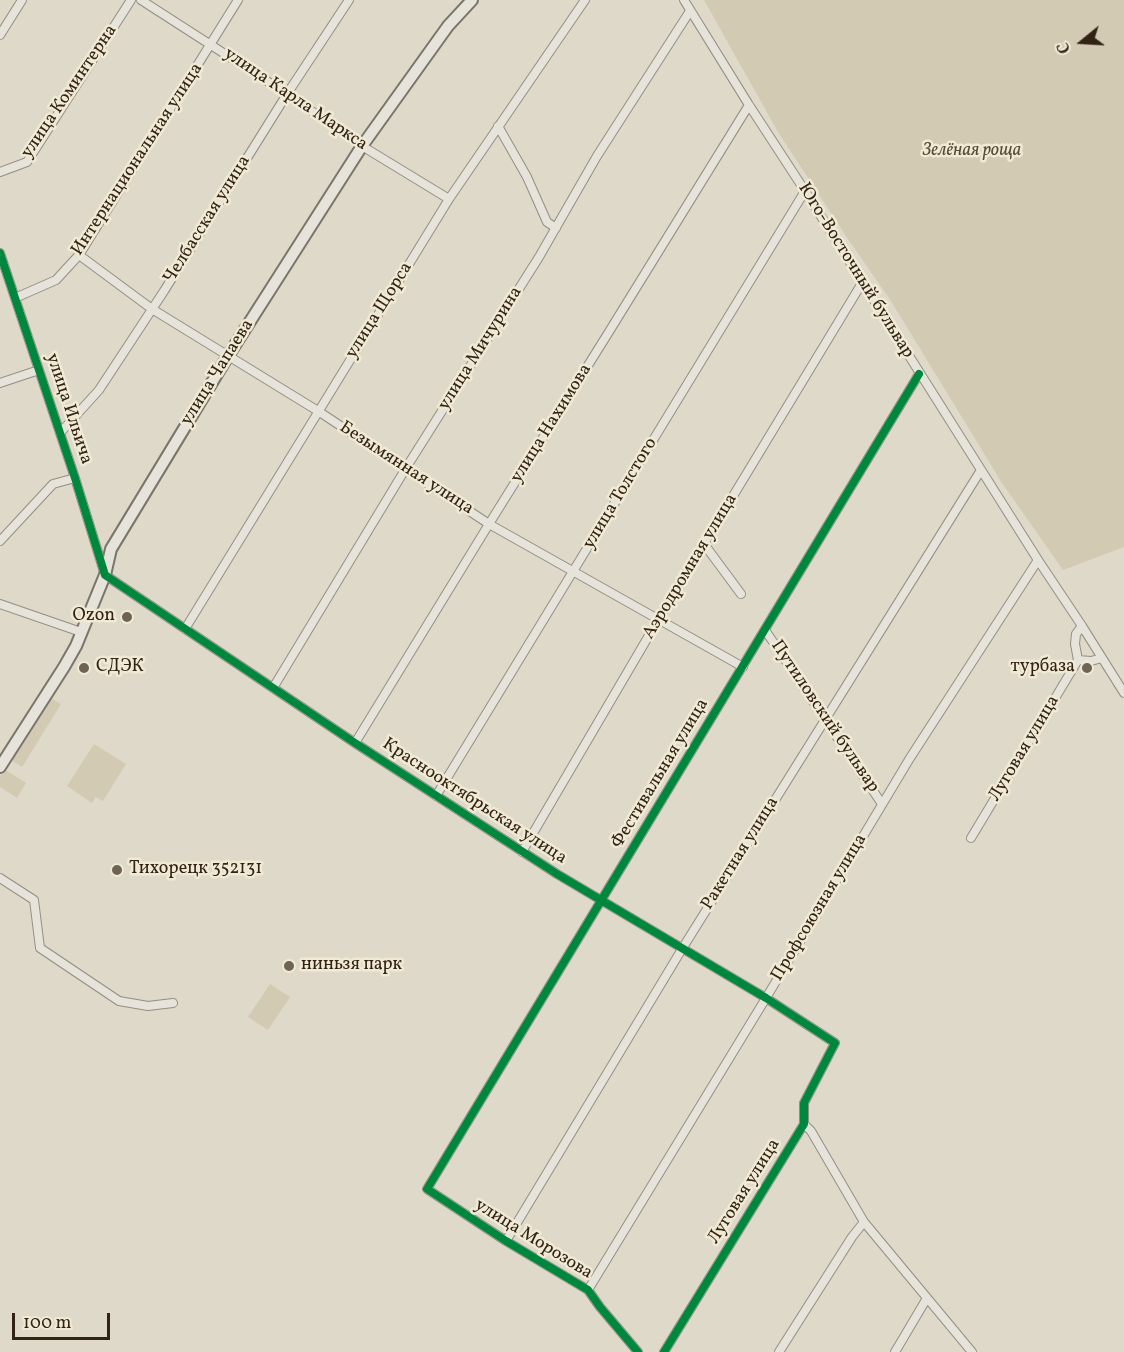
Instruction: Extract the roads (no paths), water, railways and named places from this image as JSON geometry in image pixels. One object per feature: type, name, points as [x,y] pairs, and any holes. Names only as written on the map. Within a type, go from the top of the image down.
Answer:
[{"type":"main road","name":"улица Чапаева","points":[[0,768],[76,646],[105,575],[111,549],[228,356],[362,146],[448,26],[472,0]]},
{"type":"street","points":[[0,35],[22,0]]},
{"type":"street","name":"улица Коминтерна","points":[[0,172],[27,162],[131,0]]},
{"type":"street","name":"улица Карла Маркса","points":[[141,0],[287,94],[362,146],[449,199]]},
{"type":"street","name":"Интернациональная улица","points":[[15,298],[56,280],[79,255],[238,0]]},
{"type":"street","name":"Челбасская улица","points":[[60,433],[99,390],[349,0]]},
{"type":"street","name":"улица Щорса","points":[[185,629],[449,199],[585,0]]},
{"type":"street","name":"Юго-Восточный бульвар","points":[[684,0],[919,374],[1124,693]]},
{"type":"street","name":"улица Мичурина","points":[[273,688],[406,468],[539,258],[597,156],[690,11]]},
{"type":"street","name":"улица Нахимова","points":[[355,743],[749,105]]},
{"type":"street","points":[[498,126],[547,222],[556,228]]},
{"type":"street","name":"улица Толстого","points":[[436,796],[805,191]]},
{"type":"street","name":"Безымянная улица","points":[[79,255],[152,309],[318,411],[489,524],[743,668]]},
{"type":"street","name":"улица Ильича","points":[[1,257],[105,575]]},
{"type":"street","name":"Аэродромная улица","points":[[522,852],[658,620],[862,283]]},
{"type":"street","points":[[0,383],[39,370]]},
{"type":"street","name":"Фестивальная улица","points":[[427,1190],[919,374]]},
{"type":"street","name":"Ракетная улица","points":[[506,1241],[682,949],[981,470]]},
{"type":"street","points":[[0,541],[53,484],[75,478]]},
{"type":"street","points":[[704,544],[741,594]]},
{"type":"street","name":"Профсоюзная улица","points":[[588,1290],[882,804],[1038,561]]},
{"type":"street","name":"Краснооктябрьская улица","points":[[105,575],[522,852],[766,998],[835,1043]]},
{"type":"street","points":[[0,604],[81,632]]},
{"type":"street","points":[[1082,626],[1076,634],[1078,660],[1091,661],[1102,658]]},
{"type":"street","name":"Путиловский бульвар","points":[[765,630],[882,804]]},
{"type":"street","name":"Луговая улица","points":[[971,838],[1078,660]]},
{"type":"street","points":[[0,878],[34,900],[40,948],[119,1000],[148,1006],[173,1003]]},
{"type":"street","name":"Луговая улица","points":[[664,1352],[804,1124],[804,1103],[835,1043]]},
{"type":"street","points":[[804,1124],[811,1131],[864,1222],[972,1352]]},
{"type":"street","name":"улица Морозова","points":[[427,1190],[588,1290],[638,1352]]},
{"type":"street","points":[[779,1352],[852,1237],[864,1222]]},
{"type":"street","points":[[895,1352],[927,1298]]},
{"type":"place","name":"Ozon","points":[[127,617]]},
{"type":"place","name":"СДЭК","points":[[84,668]]},
{"type":"place","name":"турбаза","points":[[1087,668]]},
{"type":"place","name":"Тихорецк 352131","points":[[117,870]]},
{"type":"place","name":"ниньзя парк","points":[[289,966]]},
{"type":"park label","name":"Зелёная роща","points":[[972,152]]}]
